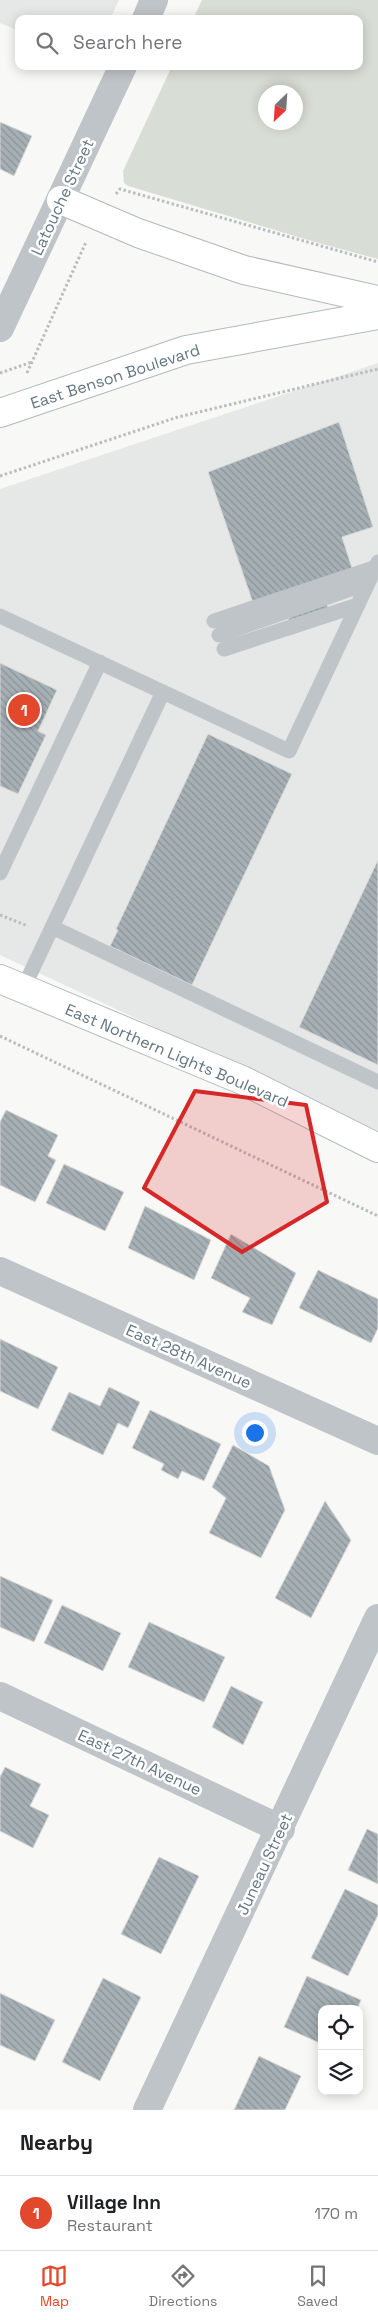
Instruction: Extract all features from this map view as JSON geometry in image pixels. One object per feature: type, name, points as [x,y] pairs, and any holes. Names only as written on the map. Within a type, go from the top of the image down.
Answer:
[{"type":"main road","points":[[61,200],[138,233],[244,270],[378,300]]},
{"type":"main road","name":"East Benson Boulevard","points":[[0,413],[186,350],[378,315]]},
{"type":"main road","name":"East Northern Lights Boulevard","points":[[11,984],[242,1080],[378,1148]]},
{"type":"street","points":[[148,15],[154,0]]},
{"type":"street","name":"Latouche Street","points":[[0,328],[121,70]]},
{"type":"street","name":"East 28th Avenue","points":[[0,1271],[378,1441]]},
{"type":"street","name":"Juneau Street","points":[[147,2110],[281,1829],[378,1618]]},
{"type":"street","name":"East 27th Avenue","points":[[0,1696],[281,1829]]},
{"type":"lane","points":[[0,616],[289,752],[377,564]]},
{"type":"lane","points":[[219,635],[377,564]]},
{"type":"lane","points":[[219,635],[368,583]]},
{"type":"lane","points":[[219,635],[358,605]]},
{"type":"lane","points":[[0,873],[100,662]]},
{"type":"lane","points":[[11,984],[52,927],[163,692]]},
{"type":"lane","points":[[52,927],[378,1082]]},
{"type":"path","points":[[0,373],[32,362]]},
{"type":"path","points":[[0,476],[178,417],[378,369]]},
{"type":"path","points":[[0,1036],[378,1216]]},
{"type":"highlighted area","points":[[195,1091],[306,1105],[327,1202],[242,1252],[144,1188]]},
{"type":"shaded area","points":[[0,0],[119,0],[112,15],[15,15],[15,29],[0,23]]},
{"type":"shaded area","points":[[202,0],[378,0],[378,259],[315,242],[128,186],[124,183],[123,171],[170,70],[363,70],[363,15],[195,15]]},
{"type":"shaded area","points":[[378,363],[378,1131],[0,955],[0,489]]},
{"type":"building","points":[[0,122],[32,136],[14,176],[0,169]]},
{"type":"building","points":[[339,422],[373,527],[342,537],[353,571],[318,582],[333,620],[291,635],[286,626],[293,609],[253,603],[208,472]]},
{"type":"building","points":[[0,663],[57,690],[38,731],[46,735],[18,794],[0,786]]},
{"type":"building","points":[[208,734],[292,774],[192,985],[110,946],[118,930],[116,929]]},
{"type":"building","points":[[378,860],[378,1065],[299,1027]]},
{"type":"building","points":[[6,1110],[58,1135],[48,1156],[56,1160],[35,1202],[0,1185],[0,1122]]},
{"type":"building","points":[[64,1164],[124,1192],[105,1231],[46,1203]]},
{"type":"building","points":[[145,1206],[211,1240],[194,1280],[128,1248]]},
{"type":"building","points":[[231,1234],[296,1273],[272,1325],[242,1312],[250,1298],[211,1278]]},
{"type":"building","points":[[318,1270],[378,1299],[378,1328],[371,1343],[299,1308]]},
{"type":"building","points":[[0,1339],[58,1367],[38,1409],[0,1391]]},
{"type":"building","points":[[109,1387],[140,1402],[128,1428],[118,1423],[103,1455],[51,1430],[69,1392],[100,1406]]},
{"type":"building","points":[[150,1410],[221,1444],[204,1481],[182,1471],[178,1479],[161,1470],[164,1464],[132,1448]]},
{"type":"building","points":[[233,1445],[269,1466],[285,1510],[261,1558],[209,1533],[226,1498],[212,1487]]},
{"type":"building","points":[[325,1501],[351,1540],[311,1618],[275,1598]]},
{"type":"building","points":[[0,1576],[53,1600],[34,1642],[0,1627]]},
{"type":"building","points":[[62,1605],[121,1633],[103,1671],[44,1643]]},
{"type":"building","points":[[149,1622],[225,1657],[204,1702],[128,1667]]},
{"type":"building","points":[[231,1686],[263,1702],[243,1745],[212,1727]]},
{"type":"building","points":[[5,1767],[41,1784],[30,1806],[49,1815],[33,1848],[0,1831],[0,1777]]},
{"type":"building","points":[[367,1829],[378,1834],[378,1884],[348,1870]]},
{"type":"building","points":[[159,1857],[199,1876],[161,1954],[121,1934]]},
{"type":"building","points":[[345,1889],[378,1905],[378,1915],[348,1976],[311,1958]]},
{"type":"building","points":[[307,1976],[361,2000],[359,2005],[318,2005],[318,2042],[284,2027]]},
{"type":"building","points":[[103,1978],[141,1997],[100,2081],[62,2062]]},
{"type":"building","points":[[0,1993],[55,2020],[35,2061],[0,2045]]},
{"type":"building","points":[[259,2056],[301,2076],[285,2110],[234,2110]]},
{"type":"place","name":"Village Inn","points":[[24,710]]}]
